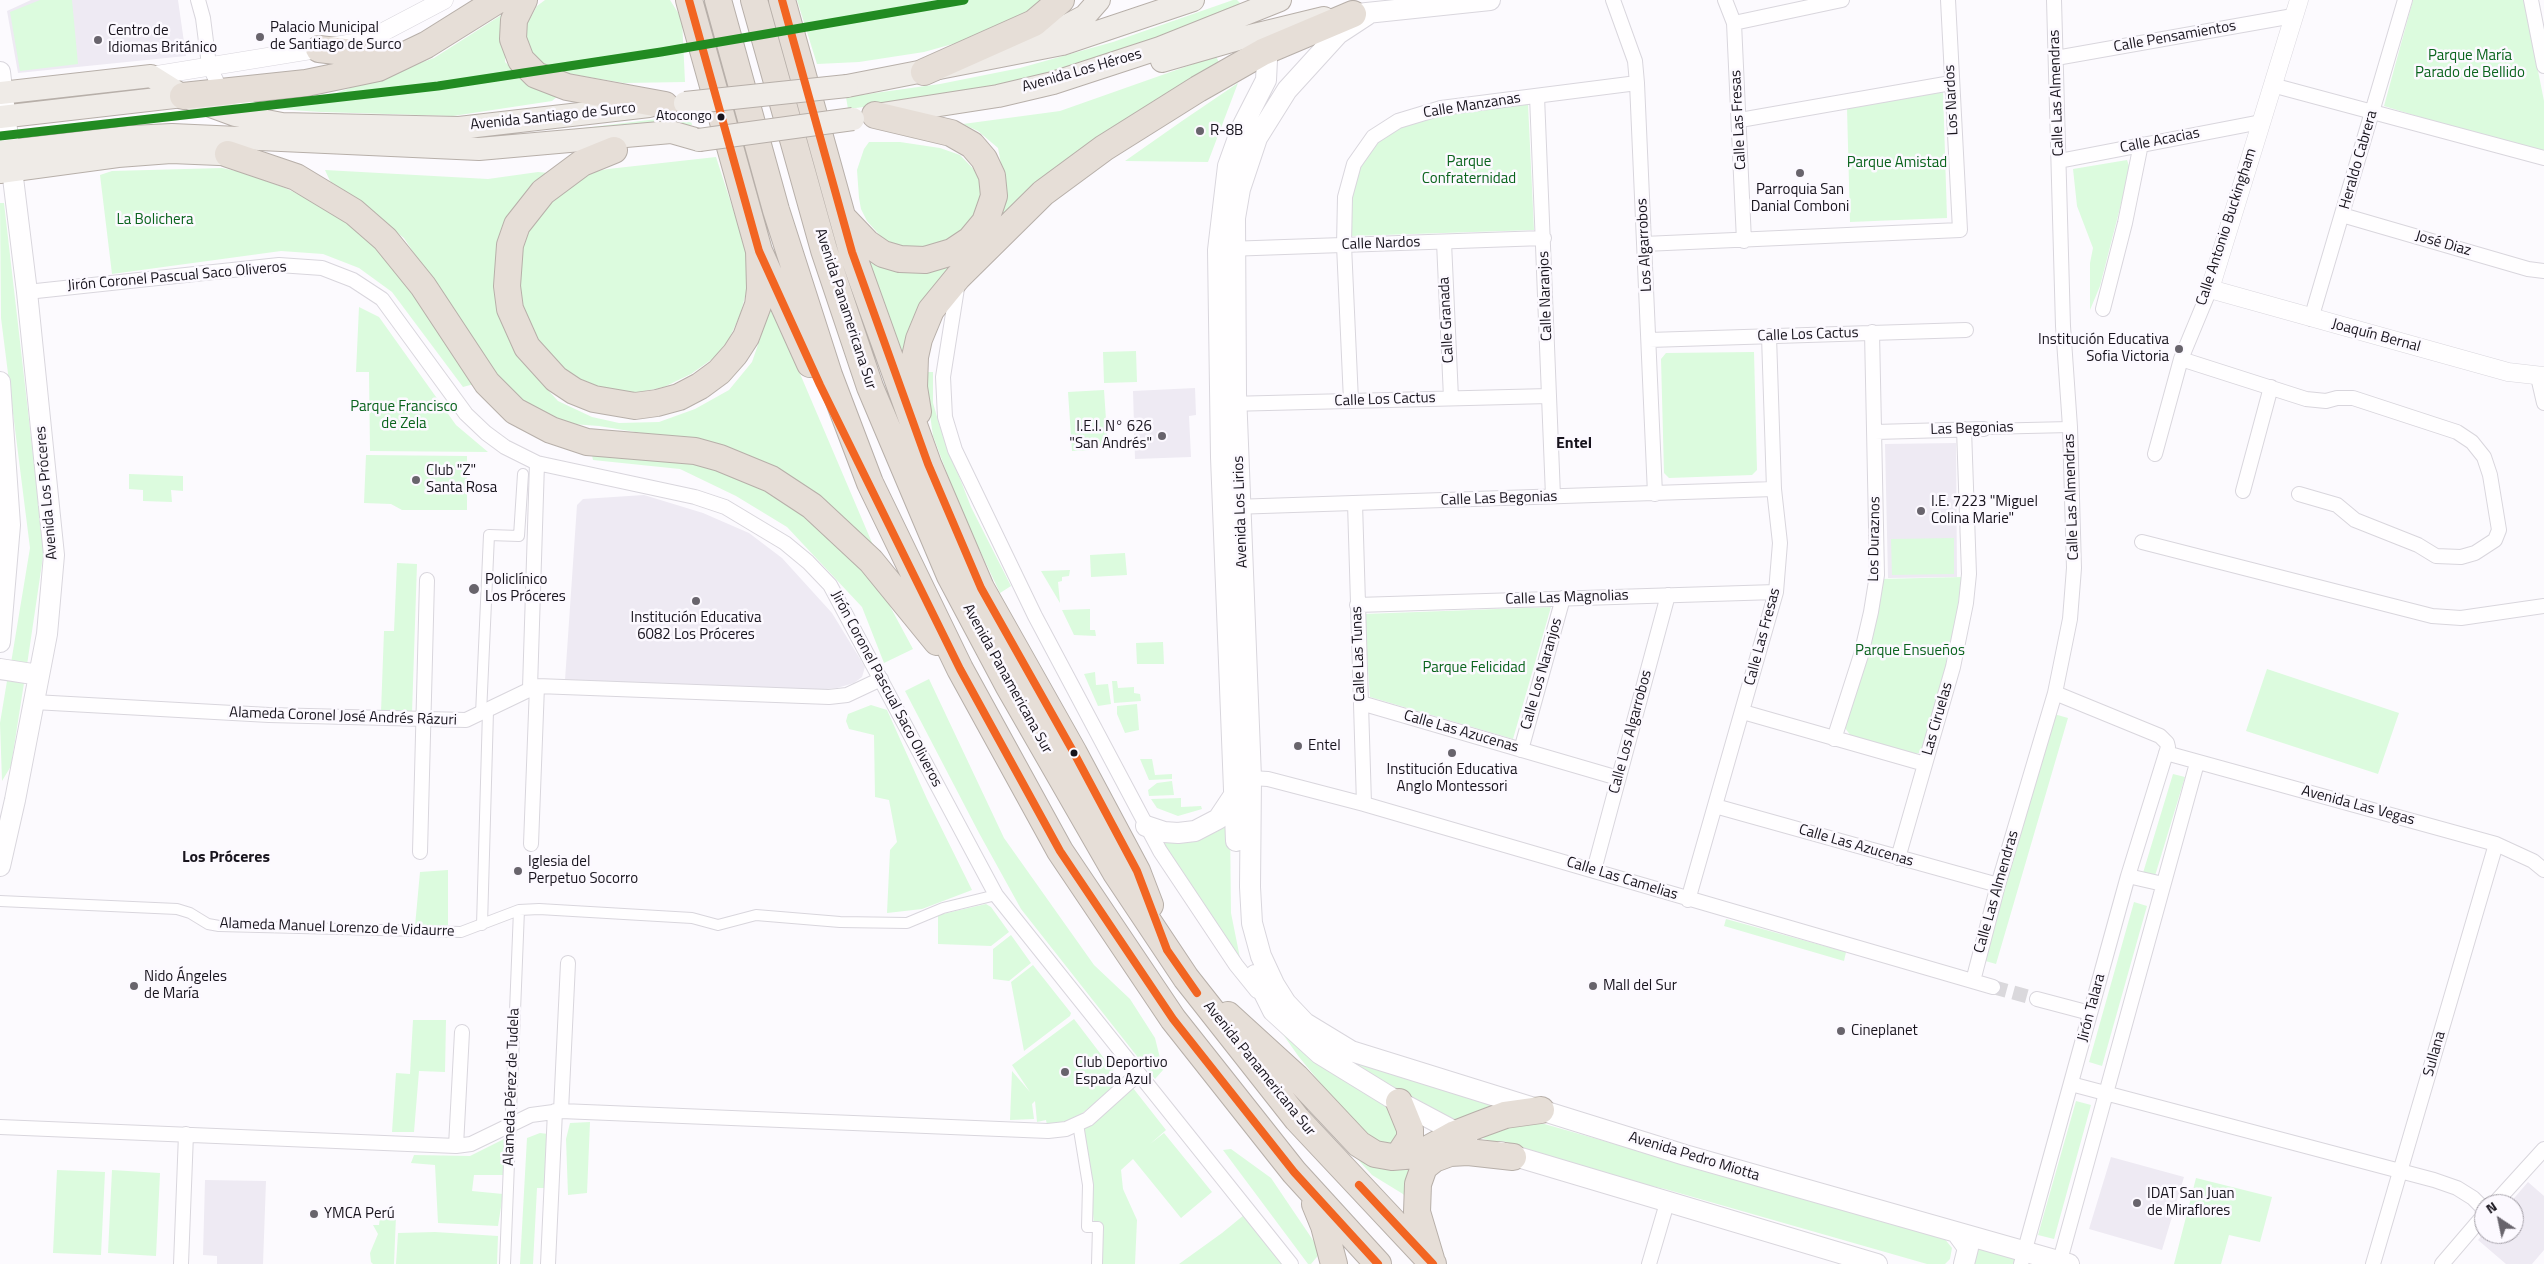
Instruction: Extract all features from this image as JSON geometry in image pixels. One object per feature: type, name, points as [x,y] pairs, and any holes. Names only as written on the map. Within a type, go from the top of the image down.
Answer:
[{"type":"highway","points":[[183,96],[222,93],[334,78],[371,70],[401,58],[461,25],[498,0]]},
{"type":"highway","points":[[524,0],[514,20],[513,40],[522,60],[536,75],[567,87],[675,104]]},
{"type":"highway","points":[[689,0],[759,251],[776,292],[820,385],[870,483],[960,669],[1060,851],[1173,1019],[1306,1186],[1378,1264]]},
{"type":"highway","points":[[718,0],[776,210],[816,335],[870,483]]},
{"type":"highway","name":"Avenida Panamericana Sur","points":[[754,0],[838,292],[870,387],[950,576],[1008,685],[1116,873],[1186,978],[1297,1119],[1432,1263]]},
{"type":"highway","points":[[782,0],[840,212],[889,360],[928,464],[981,588],[1074,753],[1137,871],[1167,950]]},
{"type":"highway","points":[[924,72],[1034,23],[1061,0]]},
{"type":"highway","points":[[928,464],[914,387],[915,357],[921,331],[931,310],[958,277],[1059,180],[1142,124],[1252,45],[1362,13]]},
{"type":"highway","points":[[319,49],[401,58]]},
{"type":"highway","points":[[840,212],[858,235],[876,250],[890,256],[909,260],[934,258],[959,248],[976,234],[988,215],[994,196],[992,176],[984,159],[972,145],[951,133],[864,117]]},
{"type":"highway","points":[[614,150],[582,163],[543,192],[517,225],[510,244],[506,286],[510,310],[527,347],[556,379],[574,391],[594,399],[635,406],[679,397],[700,386],[719,372],[735,354],[746,336],[758,305],[760,289],[759,251]]},
{"type":"highway","points":[[228,154],[296,177],[354,212],[372,228],[406,264],[488,383],[515,411],[551,430],[587,442],[695,451],[720,458],[771,479],[812,506],[870,561],[960,669]]},
{"type":"highway","points":[[1186,978],[1296,1077],[1358,1144],[1375,1154],[1392,1157],[1417,1155],[1455,1134],[1505,1115],[1541,1110]]},
{"type":"highway","points":[[1392,1157],[1399,1154],[1410,1138],[1410,1128],[1399,1102]]},
{"type":"highway","points":[[1432,1263],[1417,1212],[1418,1184],[1424,1166],[1434,1159],[1450,1153],[1468,1152],[1513,1157]]},
{"type":"highway","points":[[1306,1186],[1324,1226],[1334,1264]]},
{"type":"main road","points":[[1008,56],[1085,16],[1099,0]]},
{"type":"main road","name":"Avenida Los Héroes","points":[[924,72],[1062,44],[1193,0]]},
{"type":"main road","name":"Avenida Los Héroes","points":[[864,117],[998,96],[1053,82],[1160,48],[1280,0]]},
{"type":"main road","points":[[1362,13],[1490,0]]},
{"type":"main road","name":"Avenida Los Lirios","points":[[1226,249],[1235,218],[1240,189],[1257,138],[1287,90],[1314,58],[1362,13]]},
{"type":"main road","points":[[1053,82],[1080,88],[1252,45]]},
{"type":"main road","name":"Avenida Los Lirios","points":[[1252,45],[1268,69],[1266,80],[1242,127],[1228,166],[1226,249],[1234,795],[1240,924],[1252,969],[1273,1011],[1322,1045]]},
{"type":"main road","name":"Avenida Santiago de Surco","points":[[151,76],[183,96],[235,115],[282,124],[460,128],[847,86],[924,72]]},
{"type":"main road","points":[[1,86],[151,76]]},
{"type":"main road","name":"Avenida Los Próceres","points":[[0,866],[8,798],[34,702],[52,601],[54,555],[27,292],[6,161],[1,86]]},
{"type":"main road","name":"Avenida Santiago de Surco","points":[[3,117],[183,96]]},
{"type":"main road","name":"Avenida Santiago de Surco","points":[[6,161],[171,152],[484,160],[524,159],[699,140],[864,117]]},
{"type":"main road","name":"Avenida Santiago de Surco","points":[[6,161],[131,137],[172,136],[479,149],[671,132],[699,140]]},
{"type":"main road","points":[[0,382],[10,525],[0,642]]},
{"type":"main road","name":"Avenida Los Lirios","points":[[1231,507],[1251,778],[1249,813],[1252,923],[1261,956],[1274,984],[1286,1003],[1322,1045]]},
{"type":"main road","points":[[0,669],[39,675]]},
{"type":"main road","points":[[1146,826],[1171,833],[1195,831],[1218,818],[1234,795]]},
{"type":"main road","points":[[1322,1045],[1399,1102],[1455,1134],[1513,1157],[1877,1264]]},
{"type":"main road","name":"Avenida Pedro Miotta","points":[[1322,1045],[1351,1051],[1685,1155],[1958,1233],[2022,1258],[2063,1263]]},
{"type":"main road","points":[[1958,1233],[1968,1248],[1964,1264]]},
{"type":"street","points":[[198,0],[204,18],[209,66],[222,93],[282,124]]},
{"type":"street","points":[[151,76],[366,41],[444,0]]},
{"type":"street","name":"Los Algarrobos","points":[[1613,0],[1634,61],[1637,83],[1655,494]]},
{"type":"street","name":"Calle Las Fresas","points":[[1725,0],[1734,23],[1740,120],[1744,241]]},
{"type":"street","points":[[1734,23],[1842,0]]},
{"type":"street","name":"Los Nardos","points":[[1744,241],[1960,230],[1948,0]]},
{"type":"street","name":"Calle Las Almendras","points":[[1973,981],[1998,885],[2055,693],[2070,619],[2074,568],[2070,427],[2063,326],[2054,0]]},
{"type":"street","name":"Heraldo Cabrera","points":[[2311,319],[2405,0]]},
{"type":"street","points":[[2531,0],[2544,66]]},
{"type":"street","name":"Calle Pensamientos","points":[[2056,58],[2296,8]]},
{"type":"street","name":"Calle Antonio Buckingham","points":[[2155,454],[2181,359],[2210,289],[2296,8]]},
{"type":"street","name":"Calle Manzanas","points":[[1351,401],[1344,245],[1345,197],[1348,178],[1362,150],[1386,126],[1411,115],[1441,108],[1637,83]]},
{"type":"street","points":[[1740,120],[1951,83]]},
{"type":"street","points":[[2272,85],[2544,158]]},
{"type":"street","name":"Calle Naranjos","points":[[1537,96],[1553,496]]},
{"type":"street","name":"Calle Acacias","points":[[2059,161],[2261,122]]},
{"type":"street","points":[[2103,308],[2125,223],[2141,144]]},
{"type":"street","name":"José Diaz","points":[[2342,215],[2528,269],[2544,271]]},
{"type":"street","name":"Calle Nardos","points":[[1226,249],[1544,238]]},
{"type":"street","points":[[1644,244],[1744,241]]},
{"type":"street","name":"Calle Granada","points":[[1444,242],[1451,398]]},
{"type":"street","name":"Jirón Coronel Pascual Saco Oliveros","points":[[27,292],[279,265],[322,268],[353,280],[382,299],[466,414],[486,433],[505,447],[537,463],[695,497],[725,507],[785,543],[808,562],[830,585],[996,895],[1291,1264]]},
{"type":"street","points":[[958,277],[943,377],[945,417],[955,450],[1035,616],[1146,826],[1175,876],[1236,965],[1273,1011]]},
{"type":"street","name":"Joaquín Bernal","points":[[2210,289],[2311,319],[2508,372],[2541,376]]},
{"type":"street","name":"Calle Los Cactus","points":[[1649,340],[1966,330]]},
{"type":"street","name":"Los Duraznos","points":[[1834,739],[1861,655],[1871,612],[1876,575],[1872,332]]},
{"type":"street","name":"Calle Las Fresas","points":[[1688,900],[1776,592],[1780,543],[1774,489],[1769,336]]},
{"type":"street","points":[[2181,359],[2311,400],[2326,401],[2337,398],[2353,398],[2457,432],[2472,442],[2484,457],[2490,475],[2499,530],[2495,540],[2475,554],[2454,557],[2436,556],[2408,541],[2355,520],[2337,506],[2298,494]]},
{"type":"street","points":[[2541,376],[2544,403]]},
{"type":"street","points":[[2243,491],[2271,387]]},
{"type":"street","name":"Calle Los Cactus","points":[[1228,404],[1549,396]]},
{"type":"street","name":"Las Begonias","points":[[1874,432],[2070,427]]},
{"type":"street","name":"Las Ciruelas","points":[[1898,858],[1953,667],[1966,603],[1969,574],[1964,429]]},
{"type":"street","points":[[531,844],[537,463]]},
{"type":"street","points":[[482,925],[489,535],[519,536],[523,474]]},
{"type":"street","name":"Calle Las Begonias","points":[[1231,507],[1774,489]]},
{"type":"street","name":"Calle Las Tunas","points":[[1355,503],[1364,804]]},
{"type":"street","points":[[2142,542],[2432,616],[2461,618],[2544,606]]},
{"type":"street","points":[[420,852],[427,580]]},
{"type":"street","name":"Calle Las Magnolias","points":[[1357,605],[1776,592]]},
{"type":"street","name":"Calle Los Algarrobos","points":[[1594,870],[1668,595]]},
{"type":"street","name":"Calle Los Naranjos","points":[[1521,750],[1563,598]]},
{"type":"street","name":"Alameda Coronel José Andrés Rázuri","points":[[34,702],[197,712],[423,721],[466,720],[533,687],[829,697],[846,695],[881,679]]},
{"type":"street","points":[[2055,693],[2160,736],[2167,743],[2166,753]]},
{"type":"street","name":"Calle Las Azucenas","points":[[1361,703],[1618,778]]},
{"type":"street","points":[[1743,712],[1925,764]]},
{"type":"street","name":"Avenida Las Vegas","points":[[2166,753],[2496,844],[2533,861],[2544,870]]},
{"type":"street","name":"Jirón Talara","points":[[2022,1258],[2128,876],[2166,753]]},
{"type":"street","points":[[2063,1263],[2106,1091],[2197,763]]},
{"type":"street","name":"Calle Las Camelias","points":[[1251,778],[1268,779],[1364,804],[1594,870],[1688,900],[1993,987]]},
{"type":"street","name":"Calle Las Azucenas","points":[[1715,806],[1998,885]]},
{"type":"street","name":"Sullana","points":[[2373,1264],[2496,844]]},
{"type":"street","points":[[2128,876],[2163,884]]},
{"type":"street","name":"Alameda Manuel Lorenzo de Vidaurre","points":[[0,901],[177,910],[190,913],[208,924],[218,926],[461,932],[520,910],[539,909],[692,918],[718,925],[756,915],[840,922],[907,923],[943,908],[996,895]]},
{"type":"street","name":"Alameda Pérez de Tudela","points":[[505,1264],[520,910]]},
{"type":"street","points":[[548,1264],[568,963]]},
{"type":"street","points":[[2037,999],[2090,1013]]},
{"type":"street","points":[[456,1146],[462,1032]]},
{"type":"street","points":[[0,1127],[456,1146],[471,1144],[531,1115],[558,1111],[1048,1131],[1078,1124],[1088,1119],[1138,1074]]},
{"type":"street","points":[[2071,1084],[2106,1091],[2401,1170],[2457,1188],[2474,1199]]},
{"type":"street","points":[[1078,1124],[1088,1185],[1087,1227],[1098,1227],[1097,1264]]},
{"type":"street","points":[[181,1264],[186,1134]]},
{"type":"street","points":[[2503,1194],[2544,1149]]},
{"type":"street","points":[[1649,1264],[1667,1203]]},
{"type":"street","points":[[2442,1264],[2474,1227]]},
{"type":"shaded area","name":"Centro de Idiomas Británico","points":[[31,0],[178,0],[186,56],[18,73],[7,11]]},
{"type":"shaded area","name":"I.E.I. N° 626 \"San Andrés\"","points":[[1195,388],[1196,415],[1189,416],[1191,457],[1135,459],[1133,391]]},
{"type":"shaded area","name":"I.E. 7223 \"Miguel Colina Marie\"","points":[[1956,443],[1957,577],[1888,578],[1885,444]]},
{"type":"shaded area","name":"Institución Educativa 6082 Los Próceres","points":[[644,495],[703,513],[749,533],[782,558],[832,613],[865,667],[862,677],[854,683],[837,688],[807,691],[565,680],[577,505],[583,499]]},
{"type":"shaded area","name":"IDAT San Juan de Miraflores","points":[[2111,1157],[2184,1177],[2162,1250],[2089,1229]]},
{"type":"shaded area","points":[[205,1180],[266,1181],[263,1264],[217,1264],[217,1256],[203,1255]]},
{"type":"shaded area","points":[[2528,1182],[2544,1196],[2544,1250],[2532,1264],[2506,1264],[2483,1244],[2524,1244],[2524,1194],[2518,1194]]},
{"type":"green space","points":[[40,0],[72,0],[78,64],[20,71],[10,12]]},
{"type":"green space","points":[[545,0],[670,0],[682,19],[685,82],[624,83],[547,70],[530,60],[524,30],[537,6]]},
{"type":"green space","points":[[797,0],[1045,0],[992,33],[924,52],[859,62],[817,64]]},
{"type":"green space","points":[[1237,0],[1241,4],[1144,46],[1057,73],[941,97],[848,109],[846,97],[940,84],[1020,68],[1113,42]]},
{"type":"green space","name":"Parque María Parado de Bellido","points":[[2413,0],[2524,0],[2544,101],[2544,152],[2469,132],[2384,106]]},
{"type":"green space","points":[[503,14],[506,28],[505,62],[526,82],[558,96],[552,101],[453,116],[321,112],[262,108],[260,104],[262,102],[322,98],[434,58]]},
{"type":"green space","points":[[1216,56],[1221,67],[996,229],[1005,185],[998,148],[978,131],[963,124],[1060,111]]},
{"type":"green space","points":[[1238,83],[1208,162],[1125,161],[1182,121]]},
{"type":"green space","name":"Parque Amistad","points":[[1943,90],[1947,218],[1850,222],[1847,108]]},
{"type":"green space","name":"Parque Confraternidad","points":[[1528,104],[1534,230],[1352,236],[1350,198],[1357,168],[1385,133],[1431,114]]},
{"type":"green space","points":[[690,115],[692,125],[588,133],[583,128]]},
{"type":"green space","points":[[869,142],[900,142],[940,148],[960,155],[983,179],[982,212],[945,247],[906,249],[885,241],[867,221],[861,209],[859,198],[857,170],[864,149]]},
{"type":"green space","points":[[716,157],[743,240],[749,268],[746,293],[740,315],[729,339],[715,357],[691,374],[664,387],[635,393],[583,384],[543,351],[520,303],[519,251],[529,228],[544,206],[587,173]]},
{"type":"green space","points":[[2127,160],[2130,169],[2100,286],[2090,310],[2090,263],[2093,248],[2077,206],[2073,169]]},
{"type":"green space","name":"La Bolichera","points":[[222,168],[241,172],[285,188],[332,210],[399,268],[474,384],[463,387],[392,292],[359,268],[323,254],[281,251],[112,274],[100,175],[112,171]]},
{"type":"green space","points":[[325,170],[488,179],[538,172],[549,173],[517,211],[515,347],[535,376],[558,401],[592,417],[619,423],[659,422],[695,409],[729,390],[752,362],[762,333],[766,285],[780,315],[798,369],[873,545],[696,442],[599,426],[545,422],[510,400],[404,238],[330,181]]},
{"type":"green space","points":[[0,203],[4,203],[44,550],[27,665],[11,663],[30,548],[1,318]]},
{"type":"green space","points":[[866,254],[916,269],[940,269],[966,262],[948,284],[909,398]]},
{"type":"green space","name":"Parque Francisco de Zela","points":[[359,307],[379,317],[456,425],[488,452],[370,451],[369,372],[356,372]]},
{"type":"green space","points":[[1136,351],[1137,382],[1104,383],[1103,352]]},
{"type":"green space","points":[[1754,352],[1757,470],[1752,475],[1669,478],[1664,473],[1661,359],[1666,353]]},
{"type":"green space","points":[[924,372],[933,372],[933,403],[940,427],[971,507],[1011,586],[1000,593],[962,513],[933,436]]},
{"type":"green space","points":[[1104,390],[1108,449],[1072,451],[1068,392]]},
{"type":"green space","points":[[591,451],[709,462],[767,487],[848,550],[885,597],[913,649],[884,663],[862,607],[787,527],[736,496],[680,469],[593,460]]},
{"type":"green space","name":"Club \"Z\" Santa Rosa","points":[[366,455],[467,456],[467,510],[402,510],[391,504],[364,503]]},
{"type":"green space","points":[[129,474],[183,476],[183,491],[171,490],[172,502],[143,501],[143,490],[129,489]]},
{"type":"green space","points":[[1954,538],[1954,574],[1892,575],[1891,539]]},
{"type":"green space","points":[[1125,553],[1127,575],[1091,577],[1090,555]]},
{"type":"green space","points":[[397,563],[417,564],[412,713],[381,712],[384,631],[394,631]]},
{"type":"green space","points":[[1070,570],[1069,576],[1062,577],[1062,581],[1058,582],[1060,603],[1041,571]]},
{"type":"green space","name":"Parque Ensueños","points":[[1962,577],[1949,664],[1926,745],[1920,753],[1914,754],[1851,736],[1845,728],[1867,657],[1881,579]]},
{"type":"green space","name":"Parque Felicidad","points":[[1551,607],[1513,739],[1370,697],[1364,614]]},
{"type":"green space","points":[[1090,609],[1090,630],[1095,630],[1096,636],[1074,635],[1062,610]]},
{"type":"green space","points":[[1163,642],[1164,664],[1137,664],[1136,643]]},
{"type":"green space","points":[[2267,669],[2399,713],[2378,774],[2246,731]]},
{"type":"green space","points":[[1095,672],[1096,685],[1108,684],[1111,704],[1098,706],[1084,674]]},
{"type":"green space","points":[[929,679],[1004,838],[1094,965],[1130,999],[1155,1038],[1163,1070],[1155,1079],[1021,909],[905,691]]},
{"type":"green space","points":[[7,681],[24,683],[11,766],[2,781],[0,723]]},
{"type":"green space","points":[[1112,681],[1117,681],[1118,688],[1134,687],[1134,693],[1140,694],[1141,701],[1114,703]]},
{"type":"green space","points":[[1137,704],[1139,730],[1125,733],[1117,714],[1117,706]]},
{"type":"green space","points":[[871,705],[887,710],[927,799],[972,890],[922,909],[887,913],[890,850],[897,842],[889,800],[875,797],[874,735],[849,729],[846,721],[848,714]]},
{"type":"green space","points":[[2054,714],[2068,718],[1996,964],[1982,960]]},
{"type":"green space","points":[[1140,759],[1152,759],[1155,775],[1172,774],[1172,779],[1149,780]]},
{"type":"green space","points":[[2173,774],[2185,777],[2151,889],[2139,886]]},
{"type":"green space","points":[[1172,781],[1174,795],[1149,796],[1148,790],[1157,783]]},
{"type":"green space","points":[[1181,798],[1181,807],[1201,806],[1202,809],[1178,816],[1157,808],[1151,799]]},
{"type":"green space","points":[[1225,820],[1230,825],[1231,913],[1240,958],[1192,893],[1162,844],[1163,840]]},
{"type":"green space","points":[[448,870],[448,928],[415,926],[420,872]]},
{"type":"green space","points":[[2134,902],[2147,906],[2102,1066],[2089,1062]]},
{"type":"green space","points":[[986,904],[991,907],[1009,932],[991,946],[938,944],[938,915]]},
{"type":"green space","points":[[1726,919],[1846,952],[1844,961],[1724,926]]},
{"type":"green space","points":[[1011,935],[1031,963],[1009,981],[993,979],[993,949]]},
{"type":"green space","points":[[1033,965],[1071,1013],[1070,1016],[1024,1051],[1011,982]]},
{"type":"green space","name":"Club Deportivo Espada Azul","points":[[1074,1019],[1120,1081],[1115,1088],[1081,1114],[1066,1121],[1047,1125],[1046,1120],[1037,1122],[1035,1101],[1032,1104],[1034,1119],[1010,1120],[1012,1071],[1030,1092],[1012,1065]]},
{"type":"green space","points":[[413,1020],[446,1020],[445,1072],[419,1071],[414,1132],[392,1132],[396,1073],[410,1074]]},
{"type":"green space","points":[[1282,1033],[1303,1052],[1398,1112],[1403,1119],[1394,1143],[1386,1145],[1364,1136],[1299,1057]]},
{"type":"green space","points":[[1333,1051],[1506,1104],[1451,1124]]},
{"type":"green space","points":[[1133,1088],[1166,1130],[1150,1144],[1164,1133],[1212,1192],[1181,1218],[1133,1159],[1121,1170],[1123,1189],[1137,1220],[1135,1264],[1098,1264],[1092,1204],[1079,1129],[1104,1113]]},
{"type":"green space","points":[[2076,1101],[2091,1105],[2054,1239],[2038,1235]]},
{"type":"green space","points":[[590,1122],[587,1193],[568,1195],[566,1139],[570,1123]]},
{"type":"green space","points":[[1541,1123],[1944,1238],[1952,1248],[1950,1259],[1945,1264],[1927,1264],[1665,1189],[1566,1167],[1479,1137],[1481,1129]]},
{"type":"green space","points":[[540,1133],[548,1134],[547,1188],[537,1188],[533,1264],[520,1264],[527,1138]]},
{"type":"green space","points":[[506,1138],[504,1175],[474,1175],[472,1191],[503,1194],[498,1226],[438,1223],[435,1165],[411,1163],[414,1155],[470,1156]]},
{"type":"green space","points":[[1340,1140],[1410,1164],[1412,1206],[1403,1194],[1372,1175]]},
{"type":"green space","points":[[1231,1149],[1271,1178],[1321,1252],[1311,1264],[1308,1264],[1223,1150]]},
{"type":"green space","points":[[57,1170],[105,1172],[101,1255],[53,1253]]},
{"type":"green space","points":[[112,1170],[160,1173],[156,1256],[108,1253]]},
{"type":"green space","points":[[2196,1178],[2272,1197],[2260,1242],[2229,1235],[2221,1264],[2174,1264]]},
{"type":"green space","points":[[1244,1215],[1285,1264],[1179,1264],[1222,1233]]},
{"type":"green space","points":[[396,1216],[394,1264],[373,1264],[370,1253],[378,1234],[373,1225],[379,1225],[380,1217]]},
{"type":"green space","points":[[435,1232],[498,1236],[497,1264],[396,1264],[398,1233]]},
{"type":"green space","points":[[1970,1245],[2018,1258],[2016,1264],[1967,1264]]},
{"type":"tunnel","points":[[1993,987],[2037,999]]},
{"type":"transit line","points":[[689,0],[759,251],[820,385],[960,669],[1060,851],[1173,1019],[1294,1172],[1378,1264]]},
{"type":"transit line","points":[[782,0],[852,252],[928,464],[981,588],[1074,753],[1137,871],[1167,950],[1197,993]]},
{"type":"transit line","points":[[0,136],[438,86],[661,52],[964,0]]},
{"type":"transit line","points":[[1359,1185],[1433,1264]]},
{"type":"place","name":"Palacio Municipal de Santiago de Surco","points":[[260,37]]},
{"type":"place","name":"Centro de Idiomas Británico","points":[[98,40]]},
{"type":"place","name":"Atocongo","points":[[721,117]]},
{"type":"place","name":"R-8B","points":[[1200,131]]},
{"type":"place","name":"Parroquia San Danial Comboni","points":[[1800,173]]},
{"type":"place","name":"Institución Educativa Sofia Victoria","points":[[2179,349]]},
{"type":"place","name":"I.E.I. N° 626 \"San Andrés\"","points":[[1162,436]]},
{"type":"place","name":"Club \"Z\" Santa Rosa","points":[[416,480]]},
{"type":"place","name":"I.E. 7223 \"Miguel Colina Marie\"","points":[[1921,511]]},
{"type":"place","name":"Policlínico Los Próceres","points":[[474,589]]},
{"type":"place","name":"Institución Educativa 6082 Los Próceres","points":[[696,601]]},
{"type":"place","name":"Entel","points":[[1298,746]]},
{"type":"place","name":"Institución Educativa Anglo Montessori","points":[[1452,753]]},
{"type":"place","name":"Iglesia del Perpetuo Socorro","points":[[518,871]]},
{"type":"place","name":"Nido Ángeles de María","points":[[134,986]]},
{"type":"place","name":"Mall del Sur","points":[[1593,986]]},
{"type":"place","name":"Cineplanet","points":[[1841,1031]]},
{"type":"place","name":"Club Deportivo Espada Azul","points":[[1065,1072]]},
{"type":"place","name":"IDAT San Juan de Miraflores","points":[[2137,1203]]},
{"type":"place","name":"YMCA Perú","points":[[314,1214]]},
{"type":"district","name":"Entel","points":[[1574,444]]},
{"type":"district","name":"Los Próceres","points":[[226,858]]}]
